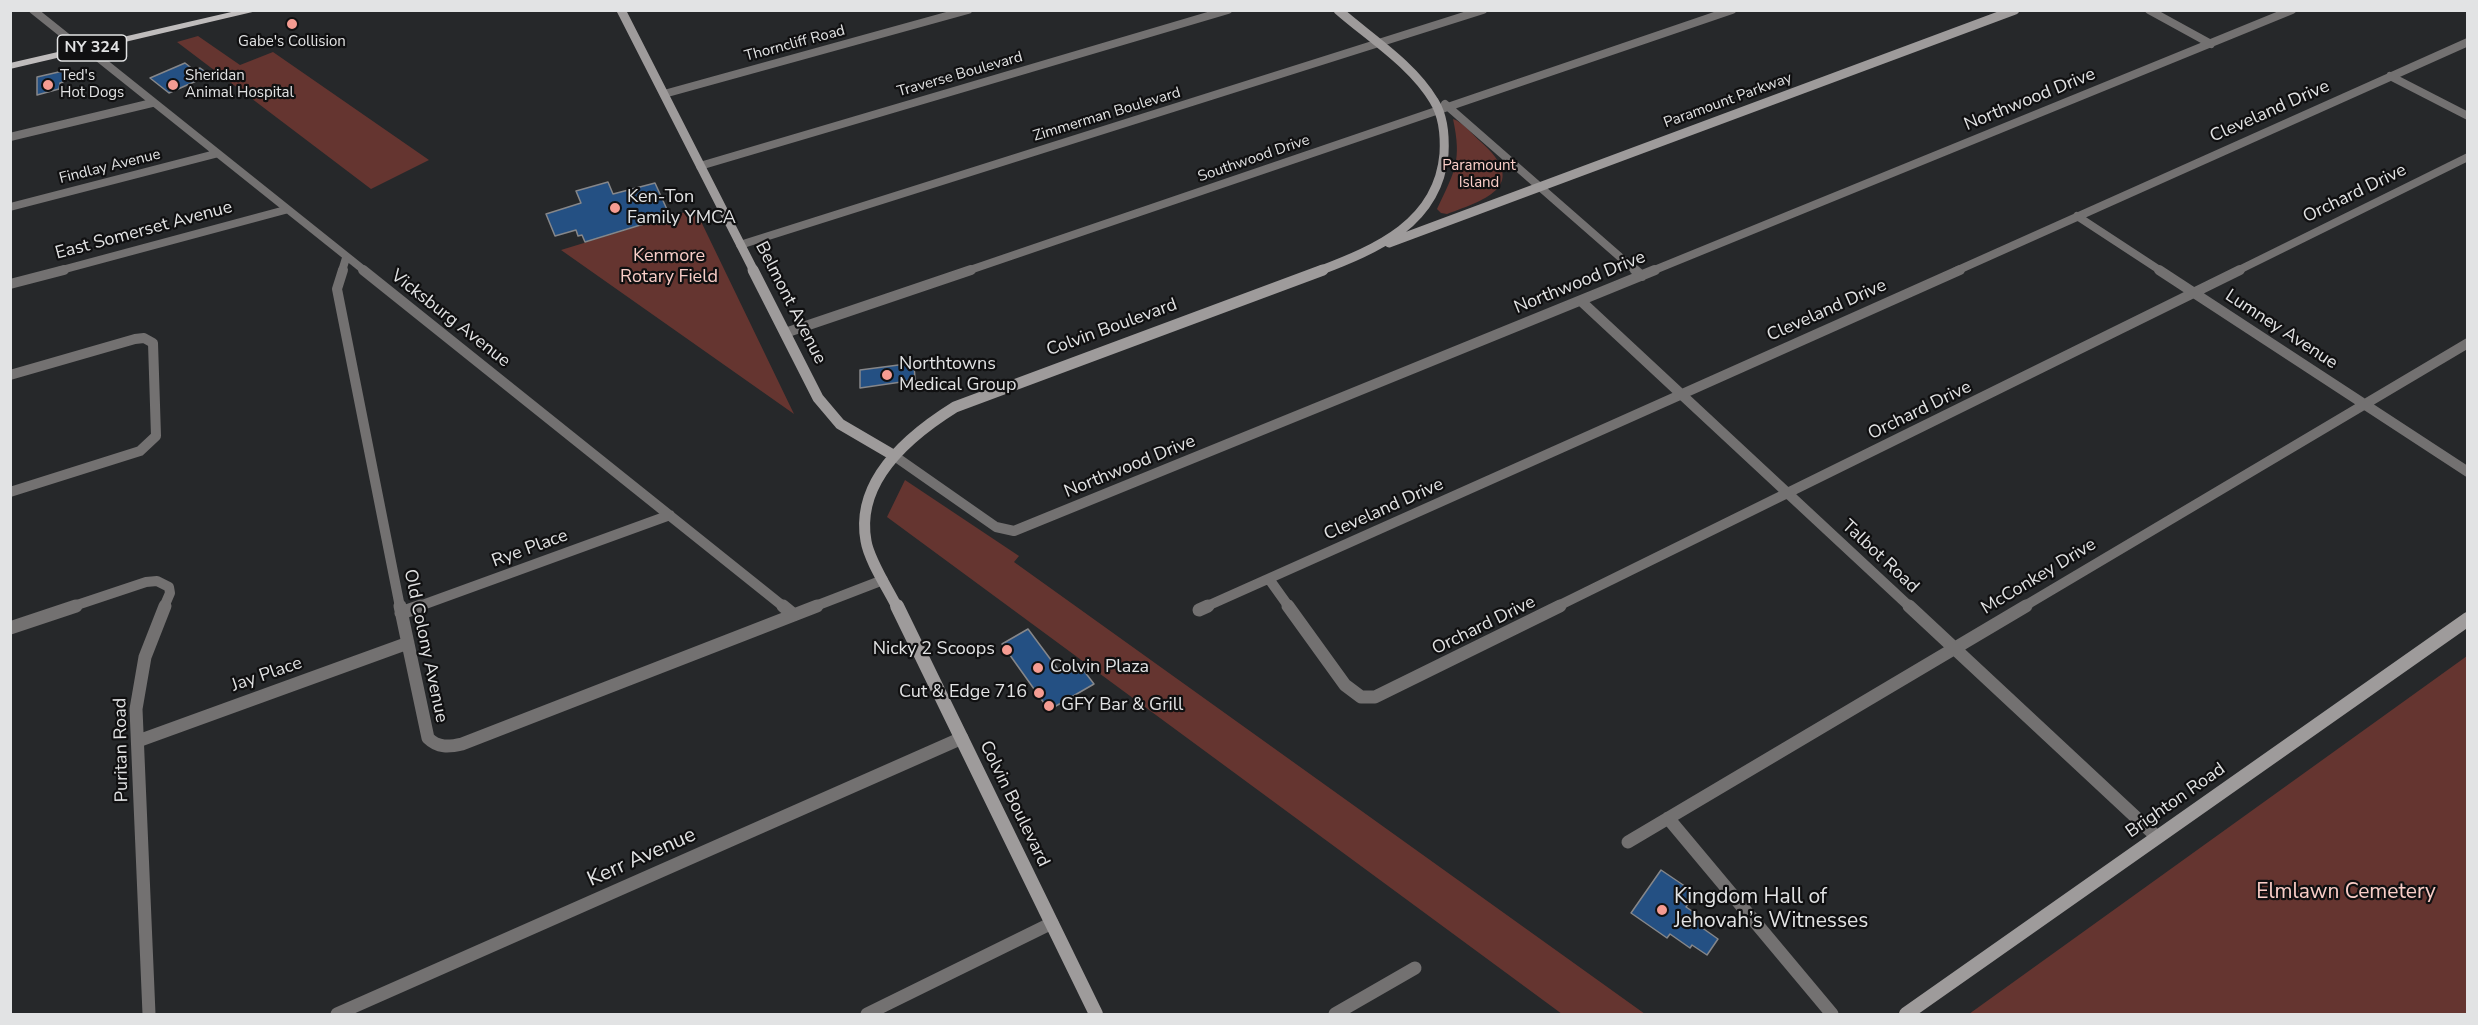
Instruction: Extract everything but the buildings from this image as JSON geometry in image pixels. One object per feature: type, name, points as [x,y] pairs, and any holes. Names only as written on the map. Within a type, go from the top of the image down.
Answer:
[{"type":"main road","name":"NY 324","points":[[10,66],[256,10]]},
{"type":"street","name":"Vicksburg Avenue","points":[[33,10],[794,615]]},
{"type":"street","name":"Belmont Avenue","points":[[621,10],[818,398],[832,416],[856,434],[893,455]]},
{"type":"street","name":"Thorncliff Road","points":[[664,94],[968,10]]},
{"type":"street","name":"Traverse Boulevard","points":[[700,166],[1228,10]]},
{"type":"street","name":"Colvin Boulevard","points":[[1096,1014],[866,543],[863,520],[870,499],[893,455],[928,423],[972,399],[1366,252],[1388,239],[1425,208],[1441,181],[1446,134],[1438,110],[1431,97],[1377,44],[1338,10]]},
{"type":"street","name":"Zimmerman Boulevard","points":[[740,244],[1483,10]]},
{"type":"street","name":"Southwood Drive","points":[[785,333],[1732,10]]},
{"type":"street","name":"Paramount Parkway","points":[[1366,252],[2015,10]]},
{"type":"street","points":[[2149,10],[2211,44]]},
{"type":"street","name":"Northwood Drive","points":[[893,455],[996,527],[1014,531],[2292,10]]},
{"type":"street","name":"Cleveland Drive","points":[[1199,610],[2468,42]]},
{"type":"street","points":[[2390,76],[2468,116]]},
{"type":"street","points":[[1431,97],[1448,106],[1642,276]]},
{"type":"street","points":[[10,137],[152,103]]},
{"type":"street","name":"Findlay Avenue","points":[[10,207],[216,154]]},
{"type":"street","name":"Orchard Drive","points":[[1269,579],[1353,693],[1370,699],[2468,157]]},
{"type":"street","points":[[1425,208],[1443,220],[1453,220]]},
{"type":"street","name":"East Somerset Avenue","points":[[10,284],[285,210]]},
{"type":"street","name":"Lumney Avenue","points":[[2077,216],[2468,472]]},
{"type":"street","name":"Old Colony Avenue","points":[[346,258],[337,289],[401,613],[428,738],[434,744],[451,747],[884,580]]},
{"type":"street","name":"Talbot Road","points":[[1581,301],[2157,837]]},
{"type":"street","points":[[10,375],[135,339],[144,339],[153,343],[156,436],[152,443],[140,451],[10,492]]},
{"type":"street","name":"McConkey Drive","points":[[1628,842],[2468,343]]},
{"type":"street","name":"Rye Place","points":[[401,613],[670,515]]},
{"type":"street","name":"Puritan Road","points":[[10,628],[146,582],[166,583],[170,593],[156,626],[140,677],[136,709],[149,1014]]},
{"type":"street","name":"Brighton Road","points":[[1906,1014],[2468,619]]},
{"type":"street","name":"Jay Place","points":[[138,741],[408,643]]},
{"type":"street","name":"Kerr Avenue","points":[[337,1014],[962,738]]},
{"type":"street","points":[[1668,818],[1832,1014]]},
{"type":"street","points":[[867,1014],[1052,923]]},
{"type":"street","points":[[1335,1014],[1414,968]]},
{"type":"green space","points":[[198,36],[240,65],[273,52],[429,160],[371,189],[177,42]]},
{"type":"green space","name":"Paramount Island","points":[[1453,119],[1464,126],[1495,157],[1502,169],[1502,180],[1488,196],[1447,214],[1437,209],[1452,175],[1457,156]]},
{"type":"green space","name":"Kenmore Rotary Field","points":[[695,209],[794,414],[561,250]]},
{"type":"green space","points":[[905,480],[1019,556],[1014,562],[1645,1014],[1562,1014],[887,517]]},
{"type":"green space","name":"Elmlawn Cemetery","points":[[2467,656],[2467,1014],[1969,1014]]},
{"type":"place","name":"Gabe's Collision","points":[[292,24]]},
{"type":"place","name":"Ted's Hot Dogs","points":[[48,85]]},
{"type":"place","name":"Sheridan Animal Hospital","points":[[173,85]]},
{"type":"place","name":"Ken-Ton Family YMCA","points":[[615,208]]},
{"type":"place","name":"Northtowns Medical Group","points":[[887,375]]},
{"type":"place","name":"Nicky 2 Scoops","points":[[1007,650]]},
{"type":"place","name":"Colvin Plaza","points":[[1038,668]]},
{"type":"place","name":"Cut & Edge 716","points":[[1039,693]]},
{"type":"place","name":"GFY Bar & Grill","points":[[1049,706]]},
{"type":"place","name":"Kingdom Hall of Jehovah’s Witnesses","points":[[1662,910]]}]
